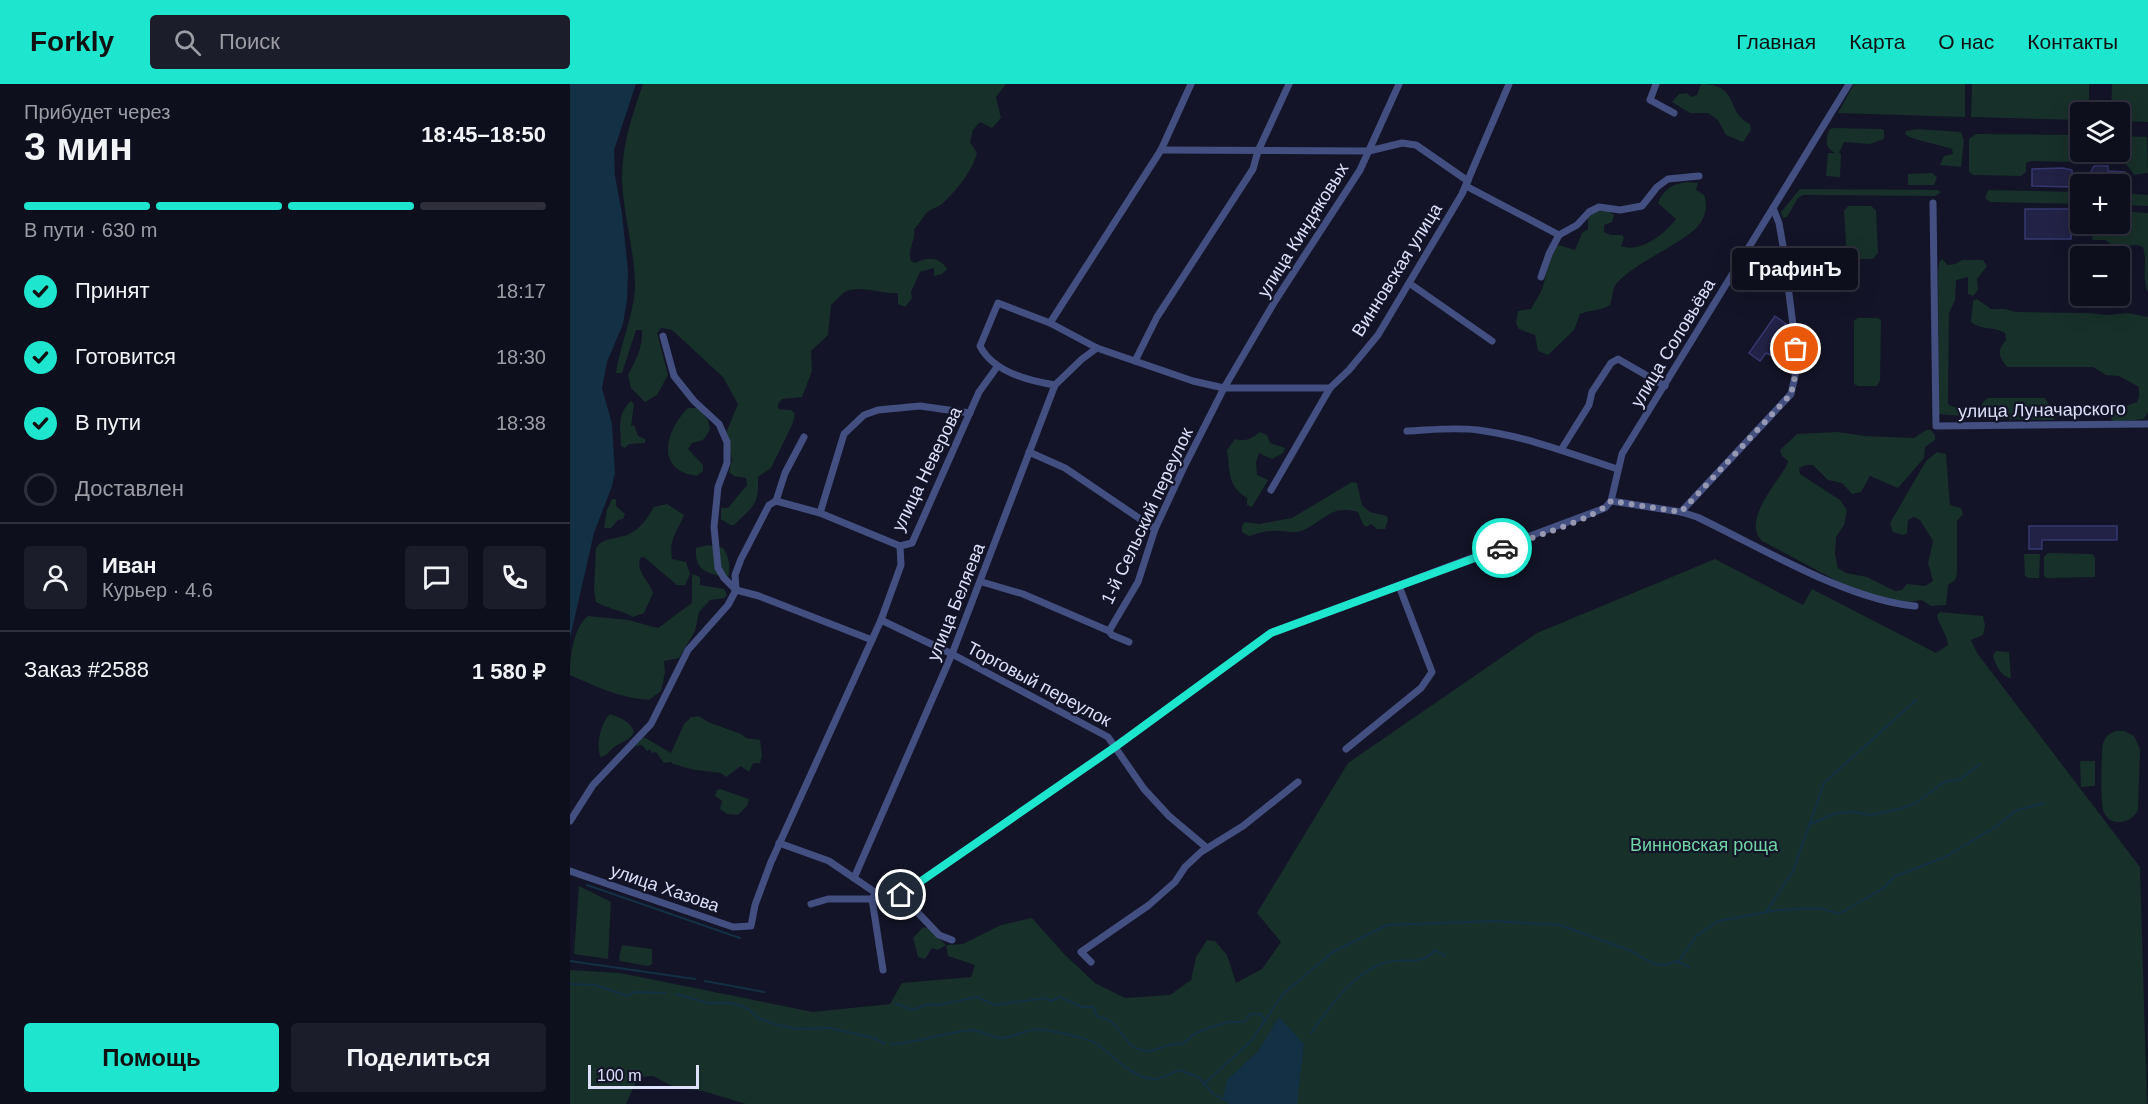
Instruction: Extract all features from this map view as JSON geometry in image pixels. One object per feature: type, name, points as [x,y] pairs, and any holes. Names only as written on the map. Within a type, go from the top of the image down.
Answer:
[{"type":"street","points":[[1050,323],[1161,150],[1191,84]]},
{"type":"street","points":[[1135,361],[1157,317],[1253,169],[1258,151],[1289,84]]},
{"type":"street","name":"улица Киндяковых","points":[[1224,388],[1275,301],[1360,170],[1399,84]]},
{"type":"street","name":"Винновская улица","points":[[1271,489],[1330,388],[1378,334],[1409,283],[1467,183],[1509,84]]},
{"type":"street","points":[[1656,84],[1650,100],[1674,113]]},
{"type":"street","name":"улица Соловьёва","points":[[1611,501],[1622,454],[1849,84]]},
{"type":"street","points":[[1161,150],[1369,151],[1402,143],[1416,146],[1467,183],[1559,236]]},
{"type":"street","points":[[1541,277],[1549,254],[1559,236],[1577,225],[1589,212],[1599,207],[1620,210],[1642,206],[1657,187],[1668,179],[1699,176]]},
{"type":"street","name":"улица Луначарского","points":[[1933,203],[1936,426],[2148,424]]},
{"type":"street","points":[[1681,512],[1791,394],[1796,372],[1796,349],[1783,246],[1779,223],[1773,208]]},
{"type":"street","points":[[1409,283],[1492,341]]},
{"type":"street","points":[[1055,385],[1038,382],[997,367],[980,346],[998,303],[1050,323],[1097,348],[1193,381],[1224,388],[1330,388]]},
{"type":"street","points":[[663,336],[674,376],[694,401],[719,424],[726,442],[727,464],[718,487],[714,533],[718,568],[724,578],[736,590],[759,596],[872,640]]},
{"type":"street","name":"улица Беляева","points":[[854,878],[982,582],[1055,385],[1097,348]]},
{"type":"street","points":[[1561,450],[1589,405],[1592,392],[1611,363],[1618,359],[1665,386]]},
{"type":"street","name":"улица Неверова","points":[[751,926],[760,887],[881,620],[901,565],[900,546],[912,543],[984,382],[997,367]]},
{"type":"street","name":"1-й Сельский переулок","points":[[982,582],[1023,594],[1109,631],[1138,582],[1155,530],[1224,388]]},
{"type":"street","points":[[820,513],[844,434],[864,415],[878,410],[920,406],[970,413]]},
{"type":"street","points":[[1407,431],[1455,428],[1479,430],[1561,450],[1617,469]]},
{"type":"street","points":[[570,821],[593,785],[651,724],[688,650],[722,613],[736,590],[735,575],[741,559],[769,505],[776,501],[785,473],[804,437]]},
{"type":"street","points":[[1029,452],[1065,468],[1155,530]]},
{"type":"street","points":[[776,501],[820,513],[900,546]]},
{"type":"street","points":[[811,904],[828,899],[901,895],[1115,747],[1271,633],[1585,517],[1605,508],[1611,501],[1681,512],[1697,517],[1833,583],[1896,604],[1915,606]]},
{"type":"street","points":[[1346,748],[1421,688],[1432,672],[1398,586]]},
{"type":"street","name":"Торговый переулок","points":[[881,620],[952,654],[1108,737],[1144,789],[1169,816],[1207,848]]},
{"type":"street","points":[[1109,631],[1112,635],[1129,642]]},
{"type":"street","points":[[1091,962],[1081,952],[1149,905],[1175,882],[1185,867],[1207,848],[1243,826],[1298,782]]},
{"type":"street","points":[[779,843],[829,861],[854,878],[874,896],[883,970]]},
{"type":"street","name":"улица Хазова","points":[[570,871],[733,927],[751,926]]},
{"type":"street","points":[[901,895],[932,929],[939,935],[952,940]]},
{"type":"green space","points":[[643,84],[1006,84],[996,97],[1001,118],[992,128],[980,122],[973,130],[970,142],[977,153],[967,174],[947,199],[927,213],[914,229],[911,261],[915,263],[937,260],[947,269],[942,274],[934,276],[934,268],[920,272],[911,292],[912,298],[905,307],[898,304],[898,293],[865,289],[845,292],[831,305],[828,335],[811,351],[812,371],[802,397],[782,399],[778,404],[778,409],[791,410],[795,414],[793,423],[771,468],[758,477],[754,504],[734,525],[721,519],[721,508],[728,508],[747,485],[746,478],[734,476],[729,472],[732,460],[726,433],[738,404],[723,377],[672,330],[661,328],[657,333],[668,375],[657,395],[645,402],[631,388],[628,375],[640,348],[642,330],[636,330],[622,373],[616,373],[635,288],[622,166],[628,130]]},
{"type":"green space","points":[[1701,84],[1713,85],[1727,93],[1737,113],[1750,124],[1751,130],[1743,142],[1726,135],[1718,120],[1708,113],[1690,113],[1672,102],[1679,94],[1687,93],[1691,97],[1697,95]]},
{"type":"green space","points":[[1854,84],[1965,84],[1965,117],[1838,113]]},
{"type":"green space","points":[[1972,84],[2089,84],[2089,102],[2070,102],[2070,120],[1971,117]]},
{"type":"green space","points":[[2112,84],[2148,84],[2148,122],[2130,121],[2130,102],[2111,102]]},
{"type":"green space","points":[[1833,128],[1881,129],[1884,130],[1884,139],[1870,144],[1844,142],[1839,153],[1841,154],[1840,177],[1826,176],[1828,153],[1835,153],[1827,143],[1829,130]]},
{"type":"green space","points":[[1917,129],[1961,132],[1964,141],[1961,167],[1940,165],[1944,156],[1953,154],[1952,149],[1905,134],[1906,131]]},
{"type":"green space","points":[[1976,134],[2070,135],[2070,162],[2032,161],[2026,163],[2026,172],[2021,176],[1973,175],[1969,172],[1969,139]]},
{"type":"green space","points":[[2130,136],[2147,137],[2148,173],[2134,175],[2127,165],[2077,162],[2130,162]]},
{"type":"green space","points":[[1932,173],[1937,177],[1934,185],[1908,185],[1908,174]]},
{"type":"green space","points":[[1688,182],[1698,183],[1696,190],[1704,195],[1706,202],[1704,215],[1695,229],[1626,275],[1615,285],[1610,305],[1580,314],[1574,330],[1548,355],[1538,351],[1535,335],[1519,329],[1516,323],[1518,311],[1531,309],[1542,289],[1550,258],[1555,249],[1559,245],[1575,250],[1582,233],[1588,229],[1588,216],[1601,211],[1608,211],[1614,215],[1612,222],[1604,225],[1604,232],[1611,235],[1622,235],[1624,238],[1621,246],[1636,247],[1652,241],[1676,219],[1658,203],[1663,194],[1673,186]]},
{"type":"green space","points":[[1800,189],[1938,190],[1941,192],[1935,196],[1803,195],[1798,198],[1787,217],[1783,218],[1781,212]]},
{"type":"green space","points":[[1988,190],[2070,192],[2070,204],[1990,202],[1985,198]]},
{"type":"green space","points":[[2130,194],[2148,195],[2148,206],[2130,205]]},
{"type":"green space","points":[[1848,206],[1871,206],[1876,210],[1878,253],[1873,259],[1847,259],[1844,211]]},
{"type":"green space","points":[[2130,212],[2148,213],[2148,292],[2143,247],[2137,245],[2113,246],[2105,240],[2093,240],[2091,234],[2130,234]]},
{"type":"green space","points":[[1942,259],[1948,265],[1962,260],[1983,260],[1987,266],[1977,279],[1978,290],[1973,296],[1968,294],[1968,277],[1956,280],[1955,300],[1949,313],[1948,404],[1971,410],[1974,412],[1973,417],[1939,414],[1938,272]]},
{"type":"green space","points":[[1977,299],[1991,309],[2016,312],[2107,315],[2128,313],[2148,317],[2148,412],[2144,419],[2115,422],[2111,419],[2114,410],[2137,402],[2139,397],[2139,387],[2119,376],[2106,375],[2093,367],[2007,367],[2000,354],[2001,347],[2006,340],[2005,333],[1979,327],[1971,322],[1973,301]]},
{"type":"green space","points":[[1858,318],[1881,320],[1880,381],[1877,386],[1854,384],[1854,321]]},
{"type":"green space","points":[[1988,398],[2045,398],[2057,417],[2053,420],[1983,419],[1980,413],[1981,407]]},
{"type":"green space","points":[[631,401],[634,404],[631,426],[634,425],[638,436],[645,439],[645,443],[629,444],[625,448],[621,446],[620,422],[623,411]]},
{"type":"green space","points":[[688,408],[698,408],[708,420],[710,430],[703,440],[692,443],[688,449],[703,465],[703,471],[697,476],[683,472],[674,466],[669,458],[668,448],[674,427]]},
{"type":"green space","points":[[1926,430],[1931,430],[1935,435],[1935,440],[1925,447],[1924,458],[1898,488],[1870,476],[1861,492],[1852,494],[1842,483],[1828,480],[1813,465],[1799,468],[1800,474],[1840,500],[1847,510],[1844,525],[1836,537],[1835,554],[1838,568],[1846,573],[1867,577],[1895,591],[1902,590],[1907,584],[1925,586],[1933,581],[1928,563],[1933,541],[1920,520],[1914,517],[1908,520],[1907,533],[1903,535],[1893,532],[1890,523],[1926,461],[1937,452],[1946,454],[1950,505],[1961,508],[1963,514],[1957,521],[1957,574],[1955,580],[1948,585],[1946,605],[1931,606],[1922,600],[1902,603],[1860,591],[1762,541],[1757,533],[1758,513],[1787,465],[1788,461],[1782,456],[1780,450],[1797,434],[1837,432],[1865,436],[1914,438]]},
{"type":"green space","points":[[1260,432],[1267,435],[1270,443],[1285,448],[1283,453],[1272,459],[1259,453],[1256,462],[1257,475],[1268,480],[1252,507],[1247,505],[1247,498],[1232,483],[1227,450],[1235,439],[1248,439]]},
{"type":"green space","points":[[1352,482],[1357,483],[1362,505],[1370,512],[1387,516],[1385,529],[1377,529],[1371,524],[1366,527],[1358,512],[1340,510],[1297,532],[1269,531],[1249,536],[1242,532],[1245,522],[1259,524],[1292,518]]},
{"type":"green space","points":[[612,499],[616,499],[616,506],[625,514],[623,519],[618,520],[611,528],[604,528],[607,510]]},
{"type":"green space","points":[[667,504],[684,515],[673,540],[671,552],[672,559],[686,562],[690,574],[685,585],[677,585],[644,557],[640,558],[639,563],[641,572],[653,593],[644,613],[633,617],[596,602],[594,591],[596,548],[607,540],[635,531],[654,507]]},
{"type":"green space","points":[[708,545],[723,548],[725,551],[729,566],[728,578],[715,575],[700,567],[696,548]]},
{"type":"green space","points":[[2048,553],[2092,554],[2095,557],[2095,577],[2046,578],[2044,557]]},
{"type":"green space","points":[[2024,554],[2040,554],[2039,578],[2025,576]]},
{"type":"green space","name":"Винновская роща","points":[[1715,559],[1803,605],[1812,589],[1936,653],[1948,645],[1937,615],[1940,612],[1983,616],[1985,625],[1983,635],[1971,640],[1977,653],[2140,867],[2147,1104],[746,1104],[703,1091],[674,1087],[653,1076],[638,1077],[626,1104],[570,1104],[570,970],[620,973],[813,1012],[890,1004],[902,983],[971,977],[975,965],[948,956],[946,945],[963,944],[1001,925],[1032,918],[1065,955],[1095,983],[1125,998],[1170,995],[1191,980],[1196,957],[1207,940],[1215,941],[1227,955],[1236,983],[1262,969],[1281,942],[1257,913],[1348,763],[1537,633]]},
{"type":"green space","points":[[692,574],[700,577],[700,585],[724,589],[727,594],[725,598],[710,600],[699,612],[695,631],[679,658],[664,661],[665,673],[661,691],[649,700],[638,699],[609,691],[570,675],[576,635],[588,616],[628,620],[658,628],[692,603]]},
{"type":"green space","points":[[1996,651],[2009,652],[2011,678],[2001,673],[1997,666],[1993,655]]},
{"type":"green space","points":[[610,714],[628,723],[634,732],[627,740],[601,757],[599,753],[600,735]]},
{"type":"green space","points":[[699,716],[746,738],[760,740],[762,755],[760,763],[753,763],[749,772],[741,766],[726,777],[721,773],[695,770],[671,762],[664,763],[656,752],[652,753],[650,749],[647,751],[642,745],[636,746],[637,742],[644,737],[671,753],[684,724],[691,717]]},
{"type":"green space","points":[[2124,731],[2134,736],[2140,749],[2138,810],[2127,821],[2122,822],[2108,818],[2104,813],[2102,800],[2103,744],[2111,733]]},
{"type":"green space","points":[[2080,761],[2095,761],[2095,786],[2081,787]]},
{"type":"green space","points":[[717,790],[749,799],[747,806],[738,815],[727,814],[720,809],[722,801],[715,796]]},
{"type":"green space","points":[[579,886],[611,902],[608,959],[574,954]]},
{"type":"green space","points":[[923,927],[928,928],[946,945],[938,950],[932,948],[925,959],[918,957],[913,938]]},
{"type":"green space","points":[[622,945],[652,949],[652,964],[648,966],[620,961]]},
{"type":"water","points":[[570,84],[636,84],[614,150],[615,176],[622,213],[628,271],[623,324],[607,362],[602,388],[612,424],[615,473],[594,533],[570,638]]},
{"type":"water","points":[[1279,1017],[1304,1044],[1297,1104],[1232,1104],[1223,1099],[1227,1080],[1258,1051]]},
{"type":"building","points":[[2094,166],[2108,166],[2108,171],[2125,172],[2125,174],[2090,174]]},
{"type":"building","points":[[2032,169],[2072,170],[2070,187],[2032,186]]},
{"type":"building","points":[[2025,209],[2070,209],[2071,239],[2025,239]]},
{"type":"building","points":[[1775,316],[1786,324],[1777,336],[1790,345],[1790,360],[1786,359],[1785,362],[1766,353],[1760,361],[1749,353]]},
{"type":"building","points":[[2029,526],[2117,526],[2117,540],[2042,540],[2042,549],[2029,549]]},
{"type":"waterway","points":[[1766,912],[1793,871],[1824,783],[1916,700]]},
{"type":"waterway","points":[[1810,824],[1836,813],[1854,812],[1871,815],[1900,809],[1916,803],[1944,782],[1961,779],[1980,764]]},
{"type":"waterway","points":[[1679,961],[1696,936],[1718,921],[1778,910],[1820,908],[1839,914],[1882,889],[1894,877],[1945,857],[1997,826],[2015,811],[2044,803]]},
{"type":"waterway","points":[[587,885],[740,938]]},
{"type":"waterway","points":[[1203,1085],[1251,1041],[1283,994],[1333,952],[1387,925],[1494,921],[1560,925],[1631,951],[1654,964],[1665,965],[1676,961],[1689,967]]},
{"type":"waterway","points":[[1311,1033],[1342,992],[1372,968],[1391,961],[1423,959],[1435,950],[1445,956]]},
{"type":"waterway","points":[[570,961],[695,979]]},
{"type":"waterway","points":[[705,981],[764,992]]},
{"type":"waterway","points":[[570,984],[595,985],[628,996],[634,992],[665,993]]},
{"type":"waterway","points":[[676,994],[708,1003],[740,1005],[758,1018],[777,1025],[797,1029],[830,1028],[874,1038],[885,1044]]},
{"type":"waterway","points":[[895,1003],[912,1010],[929,1004],[938,1005],[977,997],[995,1005],[1045,998],[1051,1001],[1060,997],[1082,1007],[1093,1007],[1097,1016],[1114,1024],[1131,1045],[1146,1051],[1182,1044],[1196,1033],[1228,1022],[1244,1022],[1250,1014],[1261,1014],[1265,1021]]},
{"type":"waterway","points":[[891,1044],[972,1030],[1002,1038],[1027,1031],[1046,1030],[1091,1041],[1130,1070],[1145,1078],[1160,1078],[1179,1070],[1198,1077],[1214,1095]]},
{"type":"waterway","points":[[1217,1096],[1232,1104]]},
{"type":"way so far","points":[[1502,548],[1589,515],[1605,508],[1611,501],[1681,512],[1791,394],[1796,372],[1796,349]]},
{"type":"place","name":"ГрафинЪ","points":[[1796,349]]},
{"type":"route","points":[[901,895],[1115,747],[1271,633],[1502,548]]}]
